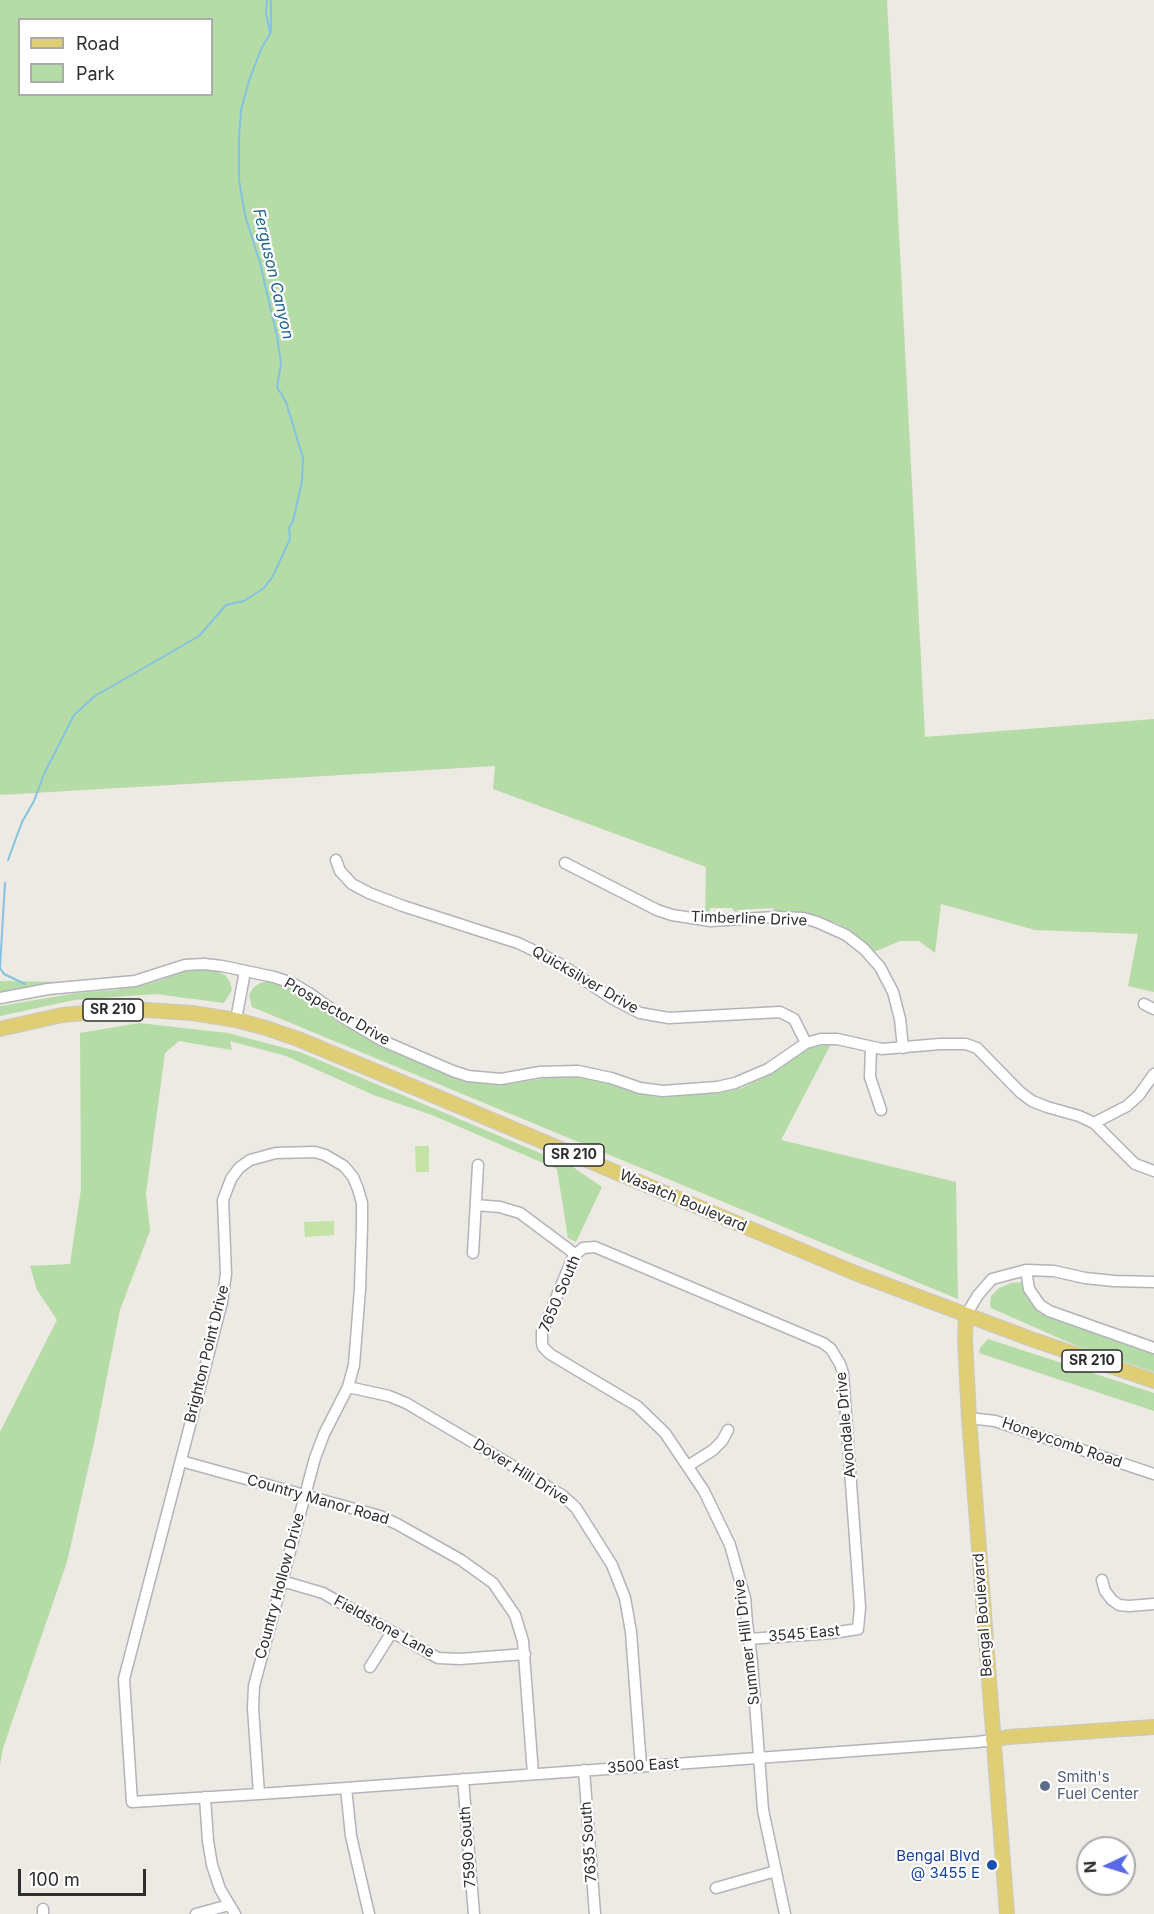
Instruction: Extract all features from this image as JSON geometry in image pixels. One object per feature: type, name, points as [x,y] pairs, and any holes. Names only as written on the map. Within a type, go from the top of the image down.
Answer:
[{"type":"main road","name":"Wasatch Boulevard","points":[[0,1029],[62,1015],[116,1010],[164,1010],[236,1020],[308,1042],[855,1273],[1068,1353],[1154,1381]]},
{"type":"main road","name":"Bengal Boulevard","points":[[966,1315],[969,1418],[1007,1914]]},
{"type":"main road","name":"3500 East","points":[[993,1740],[1154,1727]]},
{"type":"street","name":"Quicksilver Drive","points":[[336,860],[340,871],[352,884],[369,893],[395,904],[518,943],[560,963],[613,999],[640,1013],[669,1018],[780,1011],[794,1019],[806,1043]]},
{"type":"street","name":"Timberline Drive","points":[[565,863],[657,910],[672,915],[711,921],[777,917],[803,918],[846,935],[864,949],[880,967],[893,992],[900,1019],[903,1048]]},
{"type":"street","name":"Prospector Drive","points":[[0,998],[48,989],[135,981],[185,965],[204,964],[274,977],[292,983],[381,1040],[453,1071],[501,1079],[560,1070],[595,1073],[652,1090],[717,1087],[752,1077],[806,1043],[821,1039],[837,1039],[871,1048],[903,1048],[953,1043],[976,1048],[1032,1101],[1094,1123],[1135,1164],[1154,1171]]},
{"type":"street","points":[[236,1020],[245,971]]},
{"type":"street","points":[[871,1048],[870,1077],[881,1110]]},
{"type":"street","points":[[1094,1123],[1127,1106],[1139,1095],[1154,1074]]},
{"type":"street","name":"Brighton Point Drive","points":[[132,1802],[124,1679],[225,1288],[223,1200],[231,1179],[239,1168],[250,1160],[276,1154],[315,1152],[326,1155],[344,1166],[353,1177],[362,1203],[360,1289],[357,1345],[348,1387]]},
{"type":"street","points":[[473,1253],[478,1166]]},
{"type":"street","points":[[476,1205],[500,1207],[520,1213],[579,1251]]},
{"type":"street","name":"Avondale Drive","points":[[579,1251],[595,1247],[823,1343],[837,1356],[843,1373],[860,1606],[858,1629]]},
{"type":"street","name":"7650 South","points":[[542,1343],[542,1332],[579,1251]]},
{"type":"street","points":[[966,1315],[986,1284],[992,1279],[1026,1270],[1054,1270],[1085,1278],[1114,1281],[1154,1282]]},
{"type":"street","points":[[1026,1270],[1029,1289],[1040,1305],[1049,1311],[1154,1348]]},
{"type":"street","name":"Summer Hill Drive","points":[[542,1343],[550,1354],[637,1406],[665,1433],[719,1518],[730,1545],[745,1598],[763,1810],[785,1914]]},
{"type":"street","name":"Country Hollow Drive","points":[[259,1794],[253,1708],[254,1686],[305,1494],[324,1434],[348,1387]]},
{"type":"street","name":"Dover Hill Drive","points":[[348,1387],[406,1402],[562,1495],[576,1508],[612,1565],[625,1598],[632,1632],[641,1766]]},
{"type":"street","name":"Honeycomb Road","points":[[969,1418],[994,1420],[1154,1474]]},
{"type":"street","points":[[688,1466],[713,1450],[728,1430]]},
{"type":"street","name":"Country Manor Road","points":[[181,1461],[362,1510],[397,1524],[478,1571],[493,1583],[515,1615],[522,1634],[533,1774]]},
{"type":"street","points":[[1102,1580],[1112,1600],[1119,1605],[1154,1604]]},
{"type":"street","name":"Fieldstone Lane","points":[[282,1581],[323,1593],[438,1658],[460,1659],[525,1654]]},
{"type":"street","name":"3545 East","points":[[749,1639],[858,1629]]},
{"type":"street","points":[[370,1667],[392,1632]]},
{"type":"street","name":"3500 East","points":[[132,1802],[993,1740]]},
{"type":"street","name":"7635 South","points":[[584,1770],[595,1914]]},
{"type":"street","name":"7590 South","points":[[463,1779],[474,1914]]},
{"type":"street","points":[[346,1788],[351,1836],[369,1914]]},
{"type":"street","points":[[196,1914],[232,1910],[220,1889],[212,1866],[205,1797]]},
{"type":"street","points":[[716,1888],[776,1870]]},
{"type":"green space","points":[[0,0],[887,0],[925,737],[1154,719],[1154,992],[1128,986],[1138,934],[1035,930],[941,904],[935,953],[919,941],[900,941],[874,952],[837,923],[799,913],[774,912],[773,908],[738,910],[736,913],[732,908],[710,908],[709,915],[705,916],[706,867],[493,789],[495,766],[0,795]]},
{"type":"green space","points":[[186,971],[216,971],[225,975],[230,982],[232,990],[224,1003],[155,994],[74,1000],[0,1016],[0,1006],[77,993],[115,990],[152,983]]},
{"type":"green space","points":[[0,981],[62,982],[0,993]]},
{"type":"green space","points":[[270,981],[303,994],[329,1014],[370,1039],[443,1073],[484,1084],[509,1084],[565,1075],[591,1077],[655,1097],[720,1093],[742,1088],[769,1075],[810,1048],[831,1044],[781,1140],[956,1182],[958,1299],[252,1007],[249,995],[253,988],[260,983]]},
{"type":"green space","points":[[139,1023],[228,1033],[300,1052],[573,1167],[602,1187],[576,1242],[568,1238],[557,1169],[432,1115],[376,1096],[286,1056],[230,1041],[232,1050],[179,1041],[165,1053],[146,1193],[150,1231],[120,1310],[95,1438],[67,1562],[3,1748],[0,1765],[0,1432],[57,1320],[37,1290],[30,1266],[70,1264],[81,1189],[80,1033]]},
{"type":"green space","points":[[415,1146],[429,1146],[429,1172],[416,1172]]},
{"type":"green space","points":[[334,1221],[334,1235],[305,1237],[304,1222]]},
{"type":"green space","points":[[1023,1282],[1028,1297],[1043,1313],[1154,1352],[1154,1372],[1077,1346],[991,1308],[991,1296],[999,1288],[1011,1283]]},
{"type":"green space","points":[[988,1339],[1154,1393],[1154,1411],[979,1353],[980,1348]]},
{"type":"waterway","points":[[267,0],[266,13],[270,33]]},
{"type":"waterway","name":"Ferguson Canyon","points":[[8,860],[22,822],[74,715],[95,696],[199,636],[226,605],[244,601],[264,588],[273,576],[290,539],[289,528],[293,521],[302,481],[303,458],[286,402],[277,387],[281,363],[277,336],[260,263],[245,215],[239,180],[241,110],[261,49],[271,32],[271,0]]},
{"type":"waterway","name":"Ferguson Canyon","points":[[0,967],[5,883]]},
{"type":"waterway","name":"Ferguson Canyon","points":[[0,968],[4,974],[25,984]]},
{"type":"place","name":"Smith's Fuel Center","points":[[1045,1786]]},
{"type":"place","name":"Bengal Blvd @ 3455 E","points":[[992,1865]]}]
